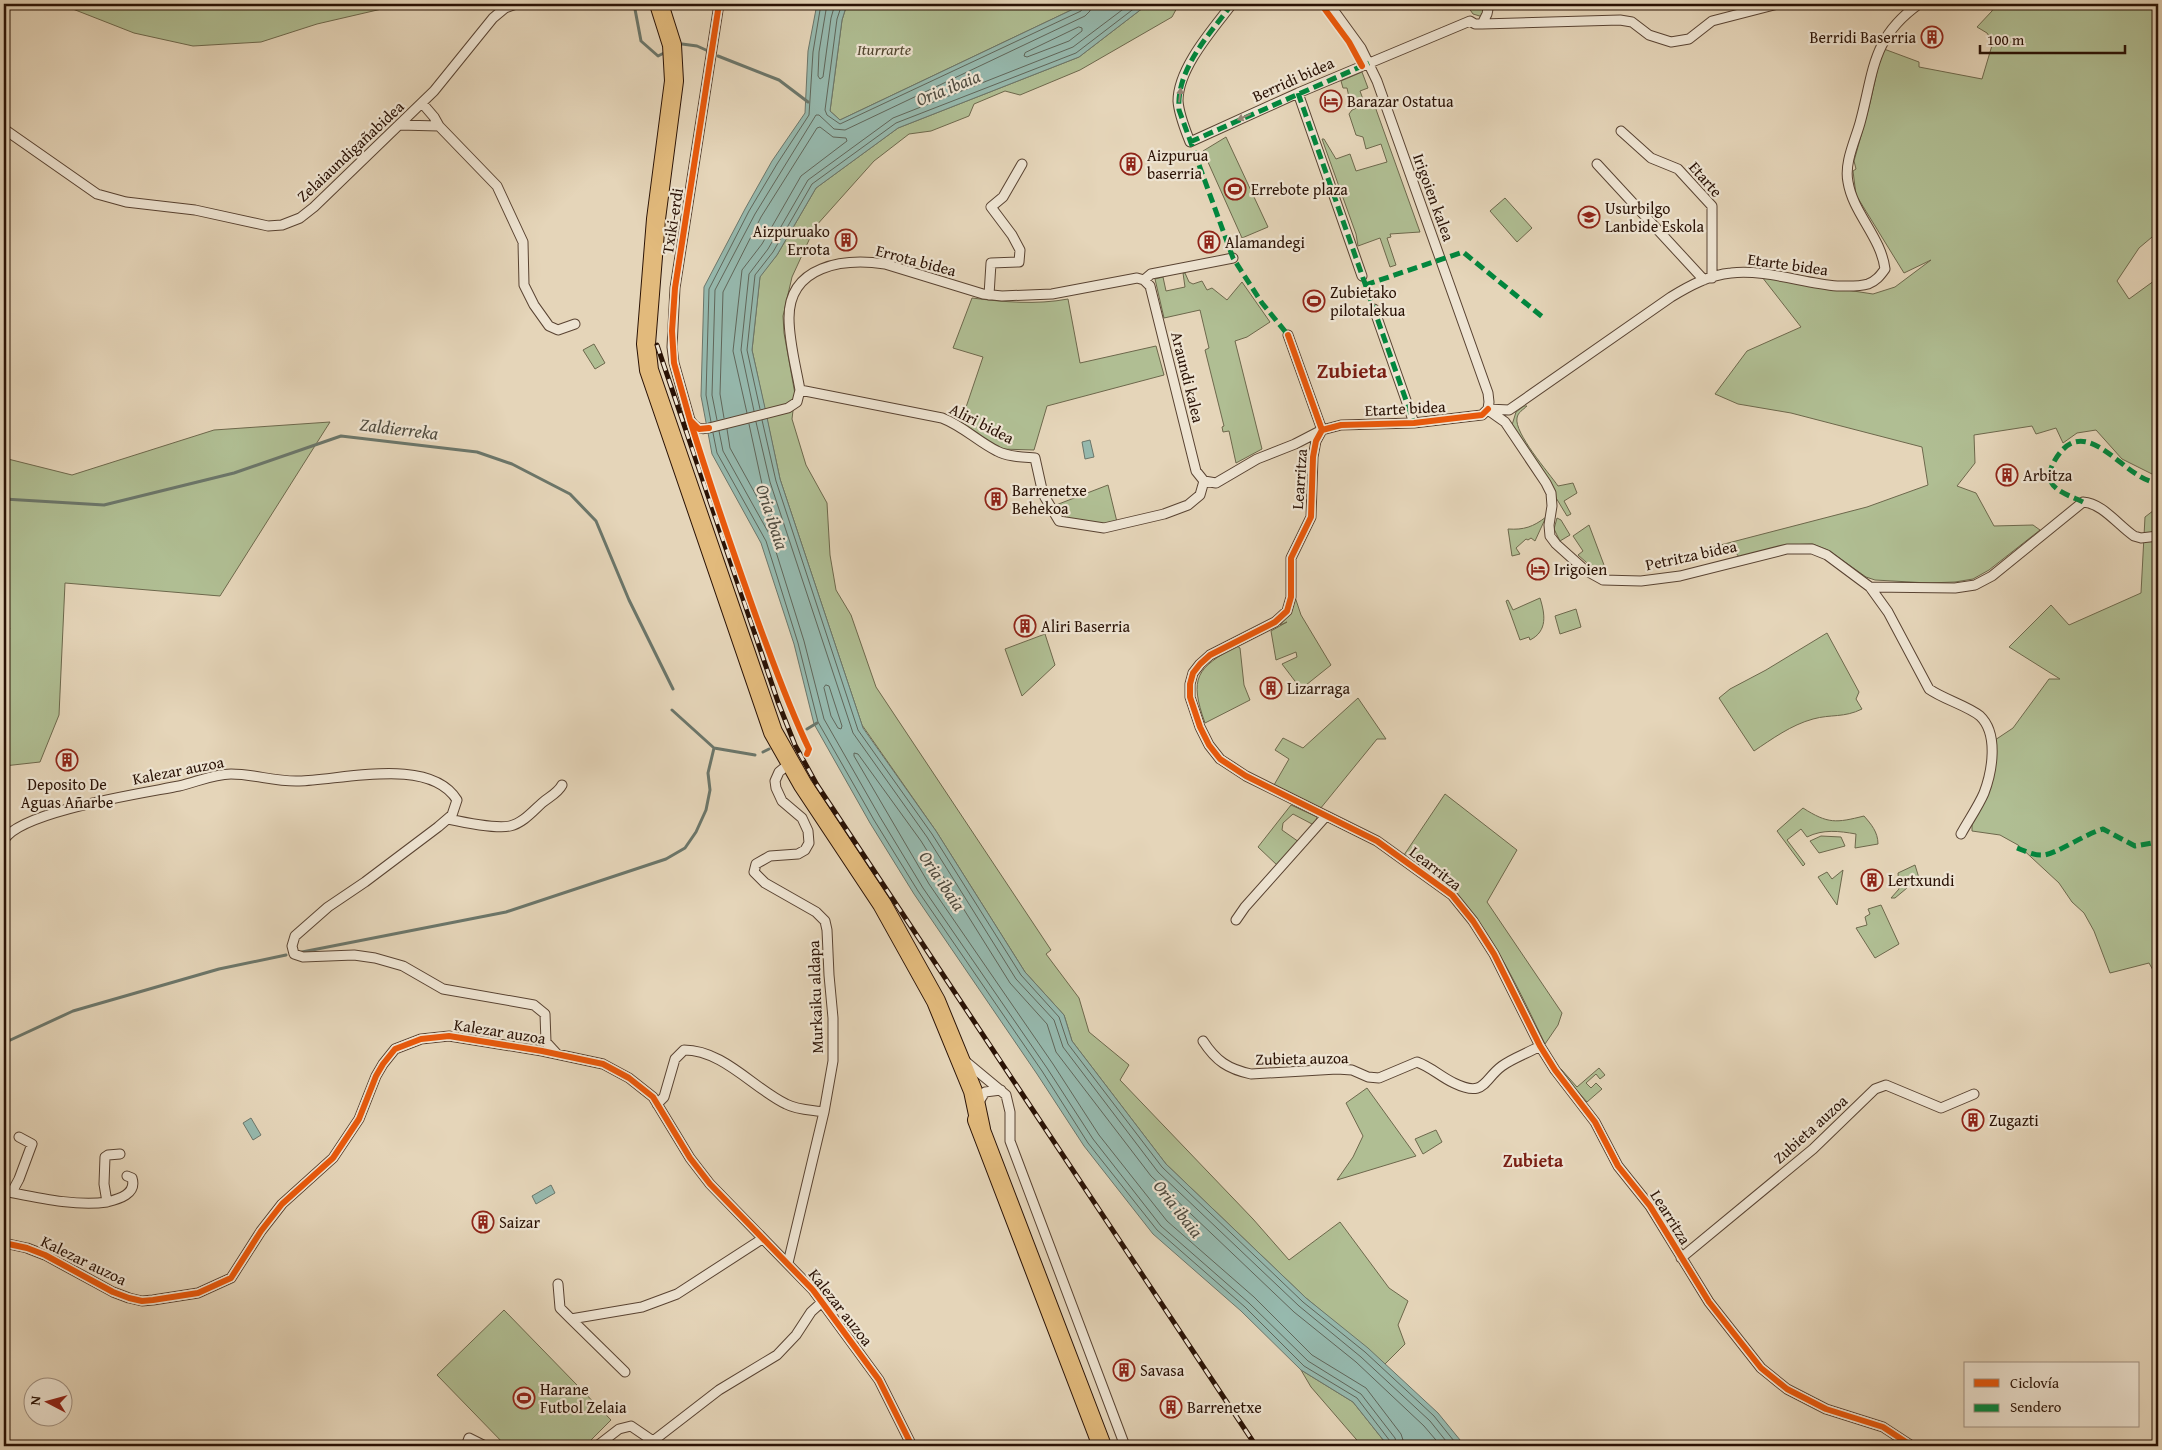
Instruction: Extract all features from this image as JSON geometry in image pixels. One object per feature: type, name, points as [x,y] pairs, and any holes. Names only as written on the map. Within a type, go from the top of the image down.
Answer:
[{"type":"highway","points":[[660,4],[672,45],[674,80],[656,219],[646,344],[648,363],[765,711],[790,764],[874,892],[905,947],[966,1083],[977,1100],[981,1129],[1101,1443]]},
{"type":"street","name":"Zelaiaundigañabidea","points":[[4,129],[97,194],[126,202],[195,210],[268,226],[282,225],[300,218],[314,207],[434,91],[493,18],[505,8],[516,4]]},
{"type":"street","name":"Txiki-erdi","points":[[719,4],[676,288],[672,331],[674,362],[690,420],[699,428],[709,428],[788,408],[797,402],[800,390]]},
{"type":"street","name":"Berridi bidea","points":[[1232,4],[1194,56],[1181,86],[1178,99],[1179,110],[1190,142],[1298,93],[1470,21],[1475,24],[1482,24],[1620,20],[1632,22],[1649,35],[1671,42],[1689,39],[1712,22],[1778,4]]},
{"type":"street","name":"Irigoien kalea","points":[[1330,4],[1361,48],[1369,63],[1488,393],[1488,409]]},
{"type":"street","points":[[1482,24],[1489,4]]},
{"type":"street","name":"Etarte bidea","points":[[1204,481],[1216,483],[1257,459],[1295,444],[1322,430],[1342,425],[1414,423],[1482,415],[1488,409],[1509,410],[1671,297],[1708,279],[1730,273],[1749,272],[1820,284],[1852,287],[1868,284],[1878,278],[1885,269],[1883,257],[1851,195],[1847,180],[1848,164],[1861,122],[1876,56],[1886,37],[1908,12],[1919,4]]},
{"type":"street","points":[[1298,93],[1362,276]]},
{"type":"street","points":[[422,103],[439,126],[474,160],[497,186],[523,242],[524,285],[534,305],[549,326],[558,330],[574,324]]},
{"type":"street","points":[[399,125],[439,126]]},
{"type":"street","name":"Etarte","points":[[1621,131],[1651,158],[1678,169],[1712,206],[1708,279]]},
{"type":"street","points":[[989,295],[991,263],[1019,262],[1020,250],[1012,235],[991,208],[1003,197],[1022,164]]},
{"type":"street","points":[[1596,164],[1708,279]]},
{"type":"street","name":"Errota bidea","points":[[800,390],[789,316],[792,298],[802,282],[814,271],[832,264],[868,262],[885,264],[989,295],[1031,296],[1052,294],[1137,278],[1144,280],[1151,274],[1233,258]]},
{"type":"street","name":"Araundi kalea","points":[[1144,280],[1150,286],[1196,471],[1204,481]]},
{"type":"street","points":[[1374,309],[1414,423]]},
{"type":"street","name":"Learritza","points":[[1288,335],[1322,430],[1316,441],[1313,457],[1311,517],[1291,558],[1291,597],[1287,611],[1275,622],[1210,655],[1196,668],[1190,684],[1190,697],[1200,727],[1209,745],[1220,759],[1246,776],[1377,841],[1452,895],[1473,920],[1494,954],[1540,1046],[1555,1070],[1596,1122],[1618,1166],[1650,1206],[1680,1258],[1709,1302],[1761,1368],[1787,1390],[1826,1409],[1883,1427],[1912,1446]]},
{"type":"street","name":"Aliri bidea","points":[[800,390],[942,418],[958,424],[997,451],[1009,455],[1035,458],[1043,494],[1059,521],[1104,528],[1164,514],[1188,505],[1200,495],[1204,481]]},
{"type":"street","name":"Petritza bidea","points":[[1488,409],[1505,422],[1551,493],[1550,536],[1584,570],[1603,580],[1641,581],[1680,576],[1786,549],[1812,549],[1827,554],[1870,587],[1888,612],[1929,689],[1978,715],[1987,723],[1990,734],[1990,771],[1986,786],[1961,834]]},
{"type":"street","points":[[1870,587],[1922,589],[1975,585],[1992,576],[2083,502],[2090,502],[2098,506],[2134,536],[2141,538],[2158,536]]},
{"type":"street","name":"Murkaiku aldapa","points":[[788,1263],[824,1112],[833,1061],[834,1032],[826,926],[816,912],[765,883],[754,872],[756,864],[765,857],[798,854],[805,850],[809,843],[808,832],[802,818],[782,802],[776,788],[779,772],[790,764]]},
{"type":"street","name":"Kalezar auzoa","points":[[4,840],[20,826],[78,807],[191,783],[215,775],[232,774],[298,781],[356,774],[390,773],[412,775],[434,781],[451,790],[457,800],[452,815],[390,864],[328,907],[295,936],[292,946],[294,954],[303,957],[354,955],[375,958],[403,966],[443,988],[534,1005],[545,1014],[546,1042],[557,1054]]},
{"type":"street","points":[[448,819],[466,823],[510,826],[524,819],[559,790],[562,785]]},
{"type":"street","points":[[1236,920],[1245,907],[1326,816]]},
{"type":"street","name":"Kalezar auzoa","points":[[4,1243],[27,1248],[44,1255],[129,1298],[153,1300],[198,1293],[231,1278],[282,1204],[333,1158],[359,1119],[376,1076],[395,1049],[420,1039],[449,1036],[557,1054],[603,1064],[616,1069],[643,1088],[657,1104],[699,1171],[762,1239],[788,1263],[822,1302],[879,1380],[912,1446]]},
{"type":"street","name":"Zubieta auzoa","points":[[1203,1040],[1212,1054],[1224,1064],[1239,1071],[1252,1074],[1337,1069],[1352,1070],[1368,1077],[1378,1078],[1417,1062],[1427,1065],[1453,1083],[1466,1088],[1477,1088],[1488,1082],[1501,1067],[1540,1046]]},
{"type":"street","points":[[657,1104],[664,1097],[675,1059],[684,1050],[697,1050],[717,1059],[787,1105],[824,1112]]},
{"type":"street","points":[[955,1056],[998,1088],[1008,1102],[1010,1141],[1125,1446]]},
{"type":"street","points":[[977,1100],[982,1084],[998,1088]]},
{"type":"street","name":"Zubieta auzoa","points":[[1680,1258],[1813,1149],[1875,1089],[1886,1085],[1941,1108],[1974,1094]]},
{"type":"street","points":[[8,1192],[19,1179],[32,1144],[19,1137]]},
{"type":"street","points":[[107,1202],[104,1184],[105,1157],[120,1154]]},
{"type":"street","points":[[8,1192],[97,1204],[119,1200],[129,1194],[134,1183],[132,1178],[127,1176]]},
{"type":"street","points":[[571,1319],[642,1307],[677,1294],[762,1239]]},
{"type":"street","points":[[558,1284],[560,1308],[625,1372]]},
{"type":"street","points":[[597,1446],[619,1429],[631,1426],[653,1444],[719,1390],[777,1355],[796,1335],[811,1312],[822,1302]]},
{"type":"street","points":[[466,1446],[469,1438],[485,1446]]},
{"type":"green space","points":[[60,4],[391,4],[386,8],[317,24],[261,42],[193,46],[134,33]]},
{"type":"green space","name":"Iturrarte","points":[[847,4],[1084,4],[840,120],[830,111],[842,20]]},
{"type":"green space","points":[[1148,4],[1179,4],[1172,17],[1080,70],[1020,95],[1005,91],[974,104],[969,116],[931,131],[909,134],[874,161],[815,227],[792,277],[783,316],[784,333],[795,394],[792,419],[806,465],[827,503],[830,555],[836,590],[851,615],[876,687],[1051,950],[1046,954],[1079,998],[1089,1032],[1129,1065],[1120,1080],[1253,1219],[1289,1260],[1340,1222],[1389,1288],[1408,1301],[1398,1325],[1405,1344],[1385,1364],[1306,1298],[1166,1164],[1072,1041],[1064,1015],[1025,972],[936,831],[862,725],[780,479],[752,350],[760,276],[777,255],[816,188],[898,128],[1079,57]]},
{"type":"green space","points":[[1466,4],[1485,4],[1483,17],[1473,14]]},
{"type":"green space","points":[[1995,4],[2158,4],[2158,232],[2139,248],[2117,281],[2129,299],[2158,278],[2158,477],[2122,459],[2096,430],[2077,433],[2063,443],[2056,428],[2036,434],[2032,426],[1974,435],[1975,463],[1957,486],[1976,493],[1994,526],[2033,525],[2040,530],[1989,570],[1973,579],[1928,583],[1875,580],[1866,577],[1828,550],[1813,544],[1786,545],[1739,557],[1734,550],[1707,554],[1705,549],[1867,507],[1928,485],[1922,447],[1791,413],[1738,404],[1715,394],[1747,351],[1801,327],[1762,277],[1873,294],[1895,287],[1931,260],[1904,273],[1856,195],[1853,171],[1856,169],[1854,161],[1884,49],[1919,62],[1919,67],[1982,79],[1993,42],[1987,33],[1977,27],[1992,11]]},
{"type":"green space","points":[[1362,72],[1368,88],[1360,91],[1364,102],[1351,106],[1347,88],[1343,88],[1341,81]]},
{"type":"green space","points":[[1373,101],[1420,232],[1390,234],[1391,237],[1387,238],[1396,265],[1390,267],[1380,238],[1358,246],[1356,234],[1322,139],[1324,139],[1336,159],[1350,154],[1356,171],[1387,162],[1381,144],[1366,149],[1363,137],[1356,135],[1349,114],[1352,110]]},
{"type":"green space","name":"Errebote plaza","points":[[1226,137],[1268,227],[1242,238],[1203,151]]},
{"type":"green space","points":[[1505,198],[1532,228],[1517,242],[1490,211]]},
{"type":"green space","points":[[1183,273],[1185,273],[1189,282],[1193,284],[1202,281],[1207,290],[1212,288],[1227,300],[1242,282],[1270,322],[1247,337],[1235,341],[1262,449],[1236,463],[1229,431],[1223,432],[1222,427],[1224,426],[1205,350],[1209,348],[1200,310],[1164,318],[1155,279],[1163,277],[1166,291],[1185,287]]},
{"type":"green space","points":[[972,298],[1008,302],[1068,299],[1080,363],[1156,346],[1164,375],[1047,406],[1034,450],[1000,449],[961,422],[983,357],[953,348]]},
{"type":"green space","points":[[594,344],[605,363],[595,369],[583,350]]},
{"type":"green space","points":[[1527,406],[1517,418],[1526,443],[1558,486],[1573,483],[1577,493],[1564,501],[1571,514],[1567,516],[1512,425],[1516,412]]},
{"type":"green space","points":[[330,422],[220,596],[65,583],[59,715],[40,762],[4,766],[4,637],[10,628],[4,622],[4,458],[72,475],[214,430]]},
{"type":"green space","points":[[1108,485],[1117,522],[1099,526],[1065,520],[1056,505]]},
{"type":"green space","points":[[2158,507],[2158,979],[2149,963],[2110,973],[2094,931],[2084,913],[2072,902],[2059,883],[2018,845],[2000,835],[1972,831],[1972,821],[1995,740],[2013,728],[2049,679],[2060,679],[2009,647],[2051,605],[2069,625],[2141,593],[2145,517]]},
{"type":"green space","points":[[1546,517],[1535,541],[1531,538],[1526,539],[1516,548],[1520,554],[1512,556],[1508,529],[1528,527]]},
{"type":"green space","points":[[1557,518],[1561,520],[1570,535],[1560,541],[1554,529]]},
{"type":"green space","points":[[1589,525],[1604,565],[1595,570],[1578,555],[1583,551],[1573,536]]},
{"type":"green space","points":[[1295,597],[1301,615],[1331,665],[1301,689],[1282,664],[1297,657],[1296,652],[1276,660],[1271,631],[1287,622],[1280,625],[1292,610]]},
{"type":"green space","points":[[1540,598],[1544,622],[1540,632],[1530,640],[1529,637],[1520,640],[1506,601],[1508,600],[1513,610]]},
{"type":"green space","points":[[1576,609],[1581,627],[1560,634],[1555,616]]},
{"type":"green space","points":[[1827,633],[1859,692],[1856,699],[1862,709],[1849,714],[1820,718],[1797,725],[1754,751],[1719,698],[1730,689],[1766,670]]},
{"type":"green space","points":[[1045,634],[1055,665],[1022,696],[1005,649]]},
{"type":"green space","points":[[1237,646],[1240,648],[1244,685],[1250,700],[1205,723],[1197,695],[1197,685],[1200,676],[1212,661]]},
{"type":"green space","points":[[1358,698],[1386,739],[1377,739],[1320,809],[1274,785],[1289,759],[1275,750],[1283,738],[1303,748]]},
{"type":"green space","points":[[1445,794],[1517,850],[1487,902],[1562,1013],[1558,1025],[1545,1044],[1505,964],[1468,907],[1443,881],[1404,855]]},
{"type":"green space","points":[[1291,805],[1317,817],[1316,821],[1312,824],[1293,814],[1283,823],[1282,830],[1299,842],[1278,866],[1258,847]]},
{"type":"green space","points":[[1803,808],[1819,817],[1832,821],[1864,816],[1872,825],[1878,844],[1855,848],[1856,834],[1825,832],[1807,837],[1801,829],[1787,840],[1805,864],[1803,866],[1777,831]]},
{"type":"green space","points":[[1821,836],[1841,837],[1845,846],[1819,853],[1810,841]]},
{"type":"green space","points":[[1915,865],[1919,878],[1895,898],[1891,898],[1899,889],[1898,873]]},
{"type":"green space","points":[[1843,870],[1837,905],[1818,877],[1827,872],[1832,879]]},
{"type":"green space","points":[[1881,905],[1899,944],[1875,958],[1856,928],[1867,925],[1865,917],[1870,914],[1868,909]]},
{"type":"green space","points":[[1599,1068],[1605,1075],[1600,1079],[1596,1074],[1586,1083],[1591,1088],[1596,1083],[1602,1089],[1587,1102],[1559,1070],[1561,1069],[1577,1087]]},
{"type":"green space","points":[[1367,1088],[1416,1156],[1337,1180],[1353,1157],[1363,1136],[1346,1103]]},
{"type":"green space","points":[[1436,1130],[1442,1142],[1423,1154],[1415,1139]]},
{"type":"green space","name":"Harane Futbol Zelaia","points":[[504,1310],[611,1420],[585,1446],[506,1446],[437,1375]]},
{"type":"green space","points":[[1301,1370],[1353,1402],[1388,1446],[1362,1446],[1311,1387]]},
{"type":"water","name":"Oria ibaia","points":[[817,4],[847,4],[842,20],[830,111],[840,120],[1084,4],[1148,4],[1079,57],[898,128],[816,188],[777,255],[760,277],[752,350],[780,479],[863,728],[936,831],[1025,972],[1064,1015],[1072,1041],[1166,1164],[1306,1298],[1368,1348],[1438,1413],[1465,1446],[1388,1446],[1353,1402],[1301,1370],[1241,1311],[1153,1234],[1084,1146],[914,894],[870,823],[814,724],[794,644],[761,543],[712,454],[701,396],[704,287],[772,161],[805,113],[808,51]]},
{"type":"water","points":[[1090,440],[1094,457],[1085,459],[1082,442]]},
{"type":"water","points":[[251,1118],[261,1135],[253,1140],[243,1123]]},
{"type":"water","points":[[551,1185],[555,1193],[536,1204],[532,1196]]},
{"type":"waterway","points":[[634,4],[641,41],[658,56],[664,53]]},
{"type":"waterway","points":[[682,44],[697,46],[706,50]]},
{"type":"waterway","points":[[718,56],[779,80],[808,102]]},
{"type":"waterway","name":"Zaldierreka","points":[[4,499],[104,505],[234,473],[341,436],[477,452],[512,464],[570,494],[596,521],[629,600],[673,689]]},
{"type":"waterway","points":[[672,710],[714,748],[755,755]]},
{"type":"waterway","points":[[807,729],[817,723]]},
{"type":"waterway","points":[[302,952],[506,912],[666,859],[685,848],[696,832],[706,810],[710,790],[708,773],[714,748]]},
{"type":"waterway","points":[[763,752],[769,749]]},
{"type":"waterway","points":[[4,1043],[73,1011],[219,969],[286,955]]},
{"type":"railway","points":[[657,345],[778,702],[795,745],[817,785],[1256,1446]]},
{"type":"marked path","points":[[1232,4],[1204,40],[1188,67],[1179,95],[1179,110],[1233,258],[1262,303],[1288,335]]},
{"type":"marked path","points":[[1190,142],[1369,63]]},
{"type":"marked path","points":[[1298,93],[1414,423]]},
{"type":"marked path","points":[[1365,285],[1463,252],[1545,319]]},
{"type":"marked path","points":[[2083,502],[2053,486],[2050,476],[2055,460],[2067,446],[2079,441],[2092,444],[2145,479],[2158,483]]},
{"type":"marked path","points":[[2017,848],[2034,854],[2050,854],[2103,829],[2135,846],[2152,843],[2158,845]]},
{"type":"cycle path","points":[[709,428],[699,429],[690,420],[674,363],[672,331],[675,288],[719,4]]},
{"type":"cycle path","points":[[1321,4],[1349,42],[1362,66]]},
{"type":"cycle path","points":[[1288,335],[1322,430],[1316,441],[1313,457],[1311,517],[1291,558],[1291,597],[1287,611],[1275,622],[1210,655],[1193,673],[1190,684],[1190,697],[1200,727],[1209,745],[1220,759],[1246,776],[1377,841],[1452,895],[1473,921],[1494,954],[1540,1046],[1555,1070],[1595,1122],[1618,1166],[1650,1206],[1709,1302],[1761,1368],[1787,1389],[1826,1409],[1883,1427],[1912,1446]]},
{"type":"cycle path","points":[[1322,430],[1341,425],[1414,423],[1482,415],[1488,409]]},
{"type":"cycle path","points":[[690,420],[758,622],[788,702],[809,749],[807,754]]},
{"type":"cycle path","points":[[4,1243],[27,1248],[45,1255],[113,1292],[129,1298],[142,1301],[198,1293],[231,1278],[261,1231],[282,1204],[333,1158],[359,1119],[376,1076],[395,1049],[421,1039],[449,1036],[542,1051],[603,1064],[629,1078],[653,1097],[690,1158],[710,1184],[813,1290],[879,1380],[912,1446]]},
{"type":"place","name":"Berridi Baserria","points":[[1932,37]]},
{"type":"place","name":"Barazar Ostatua","points":[[1331,101]]},
{"type":"place","name":"Aizpurua baserria","points":[[1131,164]]},
{"type":"place","name":"Errebote plaza","points":[[1235,189]]},
{"type":"place","name":"Usurbilgo Lanbide Eskola","points":[[1589,217]]},
{"type":"place","name":"Aizpuruako Errota","points":[[846,240]]},
{"type":"place","name":"Alamandegi","points":[[1209,242]]},
{"type":"place","name":"Zubietako pilotalekua","points":[[1314,301]]},
{"type":"place","name":"Arbitza","points":[[2007,475]]},
{"type":"place","name":"Barrenetxe Behekoa","points":[[996,499]]},
{"type":"place","name":"Irigoien","points":[[1538,569]]},
{"type":"place","name":"Aliri Baserria","points":[[1025,626]]},
{"type":"place","name":"Lizarraga","points":[[1271,688]]},
{"type":"place","name":"Deposito De Aguas Añarbe","points":[[67,760]]},
{"type":"place","name":"Lertxundi","points":[[1872,880]]},
{"type":"place","name":"Zugazti","points":[[1973,1120]]},
{"type":"place","name":"Saizar","points":[[483,1222]]},
{"type":"place","name":"Savasa","points":[[1124,1370]]},
{"type":"place","name":"Harane Futbol Zelaia","points":[[524,1398]]},
{"type":"place","name":"Barrenetxe","points":[[1171,1407]]},
{"type":"district","name":"Zubieta","points":[[1352,371]]},
{"type":"district","name":"Zubieta","points":[[1533,1161]]}]
